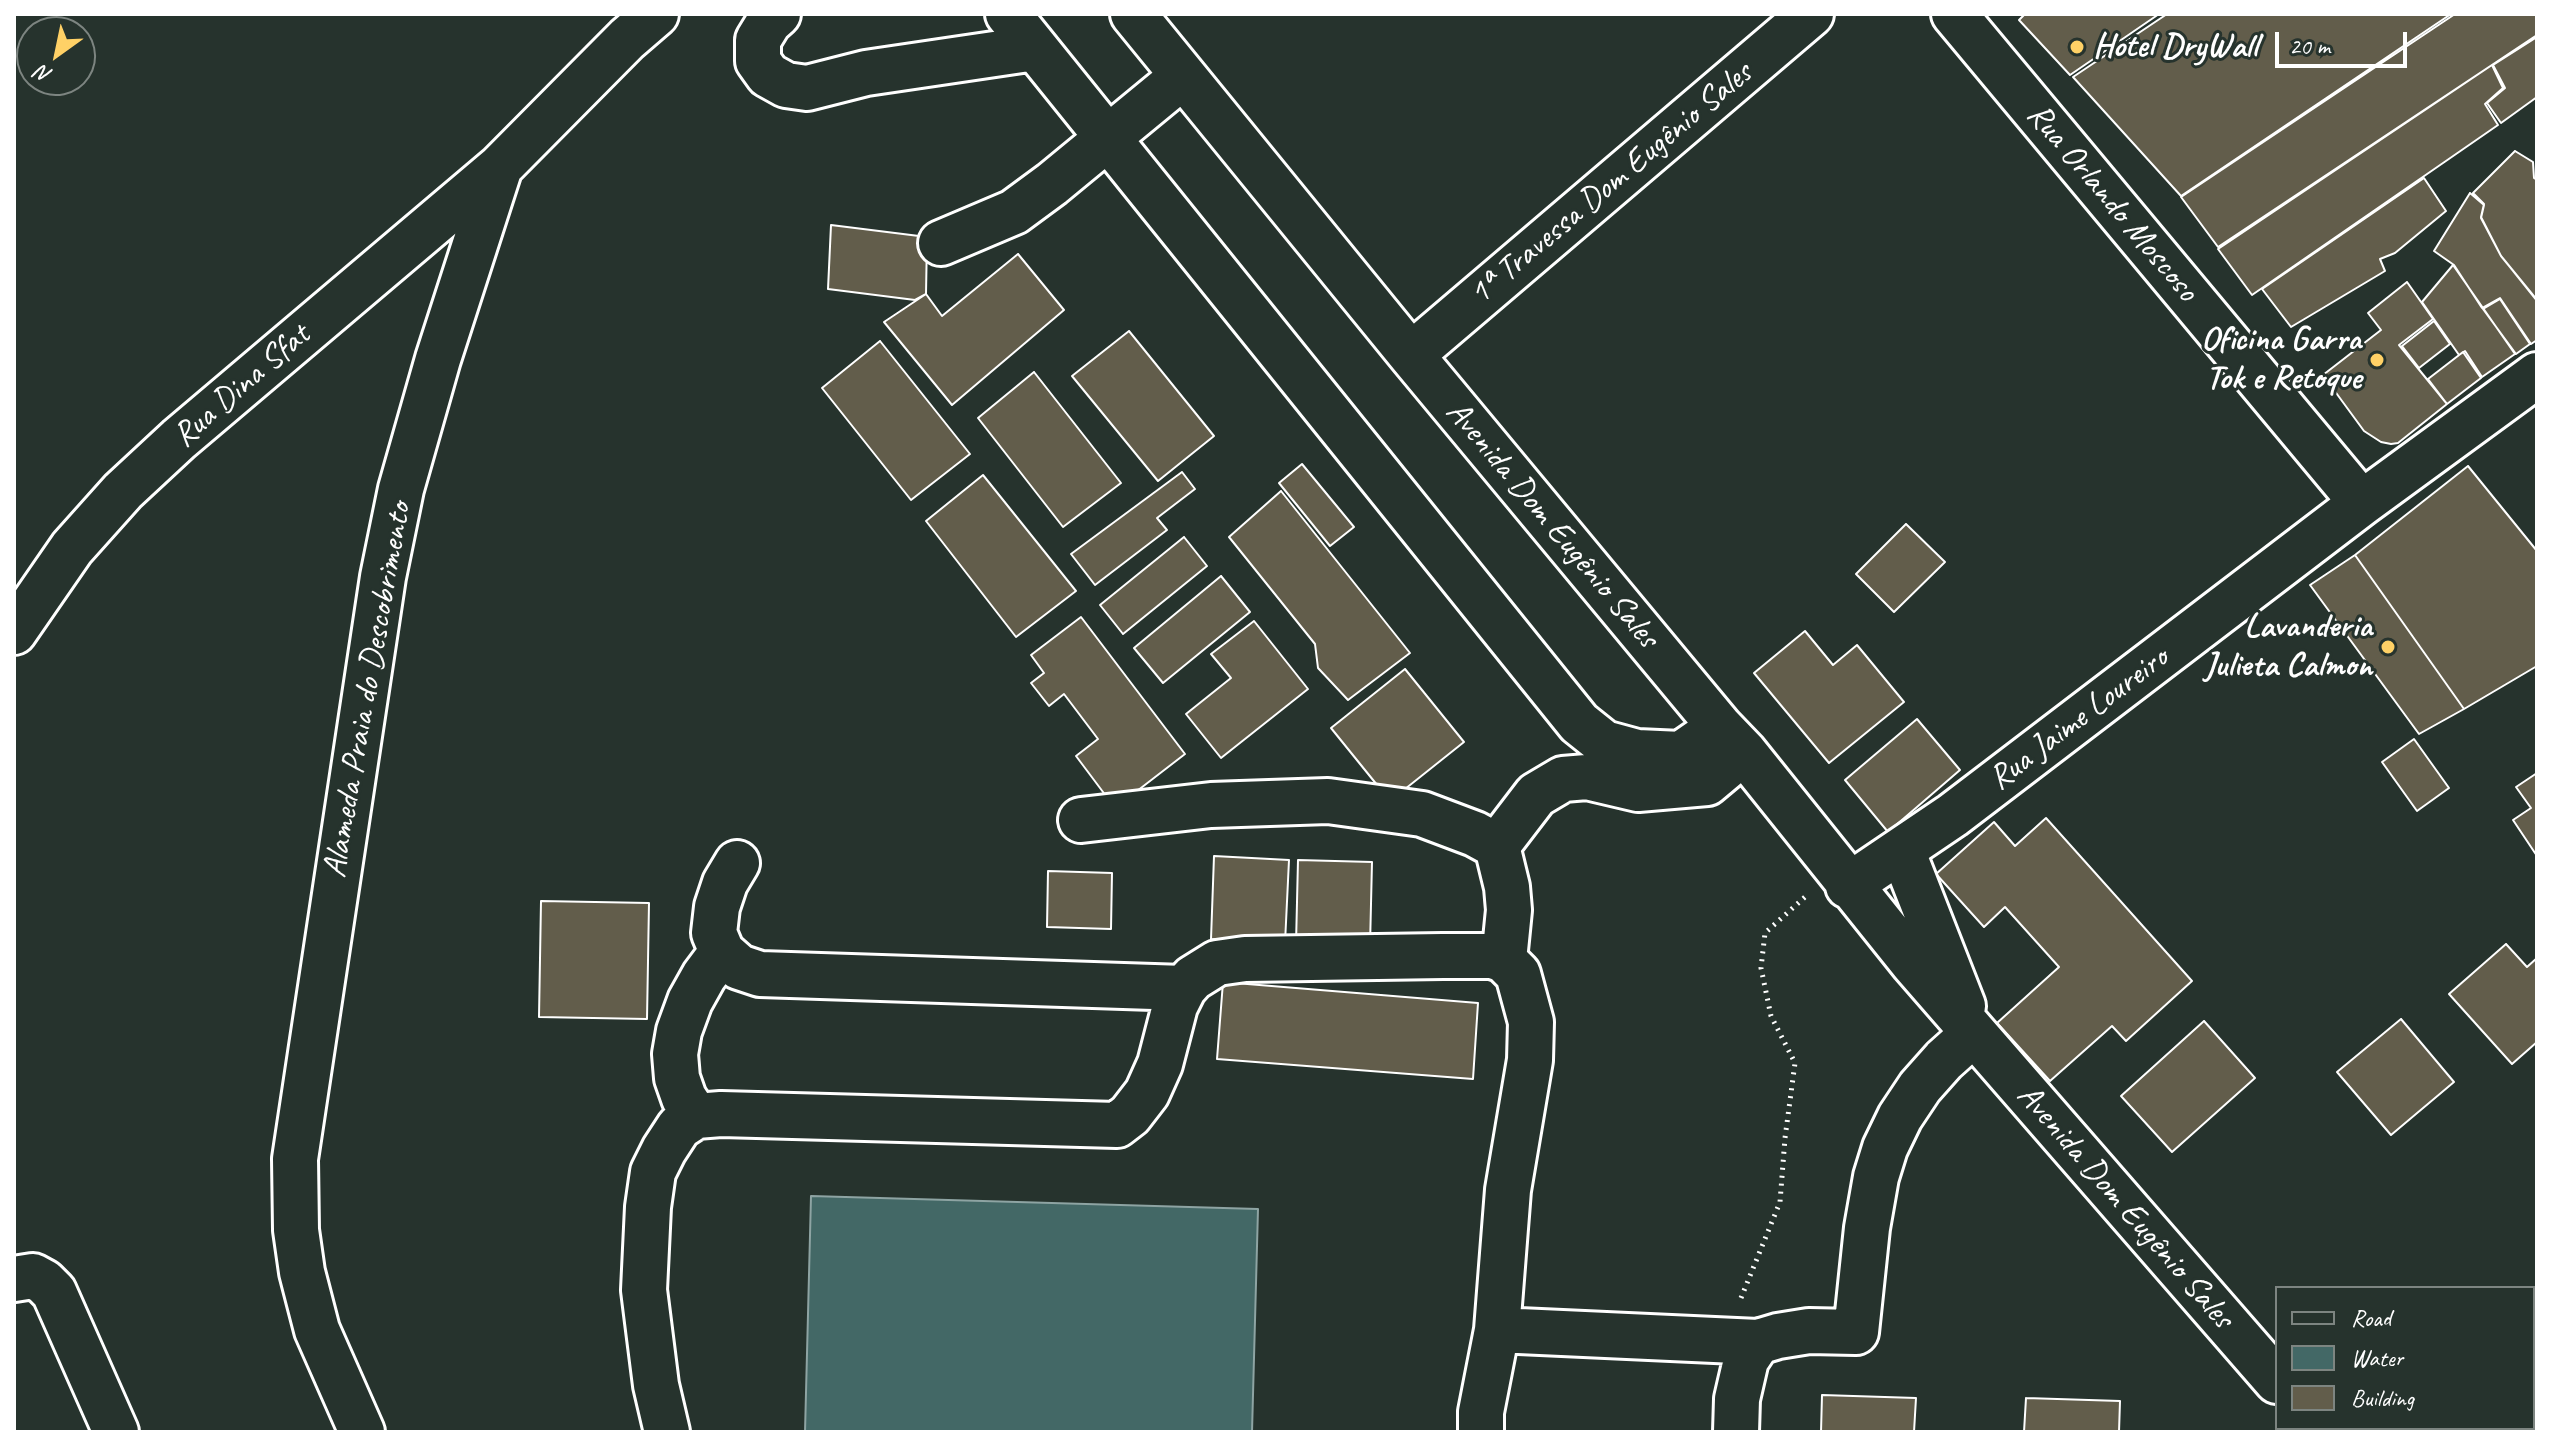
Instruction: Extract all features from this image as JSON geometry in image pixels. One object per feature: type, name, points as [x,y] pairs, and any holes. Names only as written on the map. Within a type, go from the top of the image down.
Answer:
[{"type":"street","name":"Alameda Praia do Descobrimento","points":[[362,1432],[317,1330],[302,1272],[296,1230],[295,1159],[349,787],[401,489],[434,373],[500,167],[627,39],[656,14]]},
{"type":"street","points":[[778,14],[758,40],[758,61],[768,75],[786,85],[807,88],[866,73],[1035,48]]},
{"type":"street","points":[[1008,14],[1579,723],[1604,743],[1637,752],[1681,754],[1732,739]]},
{"type":"street","name":"Avenida Dom Eugênio Sales","points":[[1133,14],[1411,355],[1732,739],[1842,878],[1973,1034],[2275,1379]]},
{"type":"street","name":"1ª Travessa Dom Eugênio Sales","points":[[1411,355],[1811,14]]},
{"type":"street","name":"Rua Orlando Moscoso","points":[[1974,21],[2362,503]]},
{"type":"street","points":[[941,243],[1014,212],[1183,76]]},
{"type":"street","name":"Rua Dina Sfat","points":[[14,632],[72,548],[123,491],[179,439],[500,167]]},
{"type":"street","name":"Rua Jaime Loureiro","points":[[1842,878],[1902,850],[2537,375]]},
{"type":"street","points":[[1563,779],[1579,723]]},
{"type":"street","points":[[1497,846],[1536,795],[1563,779],[1587,777],[1638,789],[1707,783],[1732,739]]},
{"type":"street","points":[[1081,820],[1211,805],[1328,801],[1422,814],[1475,834],[1497,846],[1509,910],[1504,960]]},
{"type":"street","name":"Avenida Dom Eugênio Sales","points":[[1902,850],[1973,1034]]},
{"type":"street","points":[[737,863],[725,883],[717,907],[714,933],[722,952],[739,967],[760,974],[1184,988]]},
{"type":"street","points":[[696,1116],[684,1098],[677,1078],[677,1043],[690,1001],[722,952]]},
{"type":"street","points":[[667,1432],[656,1385],[644,1290],[648,1207],[653,1172],[664,1150],[679,1127],[696,1116],[721,1114],[1117,1125],[1130,1115],[1147,1093],[1160,1064],[1175,1006],[1184,988],[1193,978],[1217,963],[1245,959],[1492,956],[1504,960],[1518,974],[1531,1022],[1531,1035],[1530,1060],[1508,1190],[1497,1330],[1481,1412],[1481,1432]]},
{"type":"street","points":[[1497,1330],[1758,1342],[1809,1331],[1856,1332],[1867,1228],[1876,1177],[1885,1148],[1900,1117],[1920,1087],[1973,1034]]},
{"type":"street","points":[[14,1279],[33,1276],[54,1292],[116,1432]]},
{"type":"street","points":[[1736,1432],[1737,1399],[1746,1360],[1758,1342]]},
{"type":"path","points":[[1711,1340],[1714,1322],[1736,1311],[1780,1202],[1795,1063],[1771,1016],[1761,968],[1765,933],[1842,878]]},
{"type":"water","points":[[811,1196],[1258,1209],[1252,1432],[805,1432]]},
{"type":"building","name":"Hotel DryWall","points":[[2025,14],[2159,14],[2070,75],[2019,20]]},
{"type":"building","points":[[2167,14],[2451,14],[2181,196],[2073,77]]},
{"type":"building","points":[[2455,14],[2537,14],[2537,35],[2218,247],[2181,197]]},
{"type":"building","points":[[2537,37],[2537,97],[2501,123],[2487,103],[2505,88],[2493,65]]},
{"type":"building","points":[[2492,65],[2503,88],[2485,104],[2498,125],[2252,295],[2218,249]]},
{"type":"building","points":[[2515,151],[2533,162],[2534,178],[2537,180],[2537,300],[2501,256],[2481,217],[2484,204],[2473,193]]},
{"type":"building","points":[[2424,178],[2446,211],[2395,253],[2380,259],[2385,271],[2291,327],[2262,289]]},
{"type":"building","points":[[2470,193],[2484,205],[2481,218],[2501,256],[2537,301],[2537,340],[2531,344],[2500,298],[2482,308],[2454,265],[2434,251]]},
{"type":"building","points":[[831,225],[927,237],[926,294],[915,300],[828,289]]},
{"type":"building","points":[[1018,254],[1064,310],[952,405],[884,322],[926,294],[942,316]]},
{"type":"building","points":[[2453,265],[2515,354],[2482,377],[2465,351],[2459,355],[2422,302]]},
{"type":"building","name":"Oficina Garra Tok e Retoque","points":[[2407,282],[2433,319],[2399,345],[2447,404],[2398,443],[2391,444],[2381,442],[2364,431],[2323,375],[2381,330],[2368,313]]},
{"type":"building","points":[[2500,299],[2530,344],[2516,354],[2483,309]]},
{"type":"building","points":[[2434,321],[2450,344],[2419,368],[2402,346]]},
{"type":"building","points":[[1129,331],[1214,436],[1158,481],[1072,376]]},
{"type":"building","points":[[880,341],[970,454],[911,500],[822,388]]},
{"type":"building","points":[[2463,352],[2481,378],[2447,404],[2428,379]]},
{"type":"building","points":[[1034,372],[1121,483],[1063,527],[978,418]]},
{"type":"building","points":[[1302,464],[1354,527],[1330,546],[1279,483]]},
{"type":"building","points":[[2468,466],[2537,551],[2537,666],[2464,709],[2355,555]]},
{"type":"building","points":[[1182,472],[1195,489],[1157,518],[1167,530],[1095,585],[1071,554]]},
{"type":"building","points":[[983,475],[1076,591],[1016,637],[926,521]]},
{"type":"building","points":[[1281,491],[1410,653],[1348,700],[1318,668],[1315,644],[1229,537]]},
{"type":"building","points":[[1906,524],[1945,562],[1894,612],[1856,574]]},
{"type":"building","points":[[1184,537],[1207,566],[1123,634],[1100,605]]},
{"type":"building","name":"Lavanderia Julieta Calmon","points":[[2355,555],[2464,709],[2419,734],[2310,585]]},
{"type":"building","points":[[1221,576],[1250,612],[1163,683],[1134,648]]},
{"type":"building","points":[[1081,617],[1185,754],[1115,808],[1076,756],[1098,739],[1064,694],[1049,706],[1031,683],[1044,673],[1031,655]]},
{"type":"building","points":[[1254,621],[1308,689],[1221,758],[1186,714],[1231,678],[1211,654]]},
{"type":"building","points":[[1805,631],[1833,665],[1857,645],[1904,702],[1829,763],[1754,673]]},
{"type":"building","points":[[1405,669],[1464,742],[1390,801],[1331,728]]},
{"type":"building","points":[[1917,719],[1960,770],[1888,832],[1845,780]]},
{"type":"building","points":[[2414,739],[2449,788],[2417,811],[2382,762]]},
{"type":"building","points":[[2537,773],[2537,856],[2513,820],[2531,808],[2516,787]]},
{"type":"building","points":[[2046,818],[2192,981],[2126,1041],[2112,1026],[2050,1081],[1997,1023],[2059,967],[2005,907],[1984,927],[1936,874],[1994,822],[2015,846]]},
{"type":"building","points":[[1214,856],[1289,860],[1285,943],[1211,939]]},
{"type":"building","points":[[1298,860],[1372,862],[1370,946],[1296,944]]},
{"type":"building","points":[[1048,871],[1112,873],[1111,929],[1047,927]]},
{"type":"building","points":[[541,901],[649,903],[647,1019],[539,1017]]},
{"type":"building","points":[[2506,944],[2527,967],[2537,958],[2537,1042],[2512,1064],[2449,994]]},
{"type":"building","points":[[1223,982],[1478,1003],[1473,1079],[1217,1059]]},
{"type":"building","points":[[2401,1019],[2454,1082],[2391,1135],[2337,1072]]},
{"type":"building","points":[[2204,1021],[2255,1078],[2172,1152],[2121,1096]]},
{"type":"building","points":[[1822,1395],[1916,1398],[1914,1432],[1821,1432]]},
{"type":"building","points":[[2026,1398],[2120,1401],[2119,1432],[2024,1432]]},
{"type":"place","name":"Hotel DryWall","points":[[2077,47]]},
{"type":"place","name":"Oficina Garra Tok e Retoque","points":[[2377,360]]},
{"type":"place","name":"Lavanderia Julieta Calmon","points":[[2388,647]]}]
